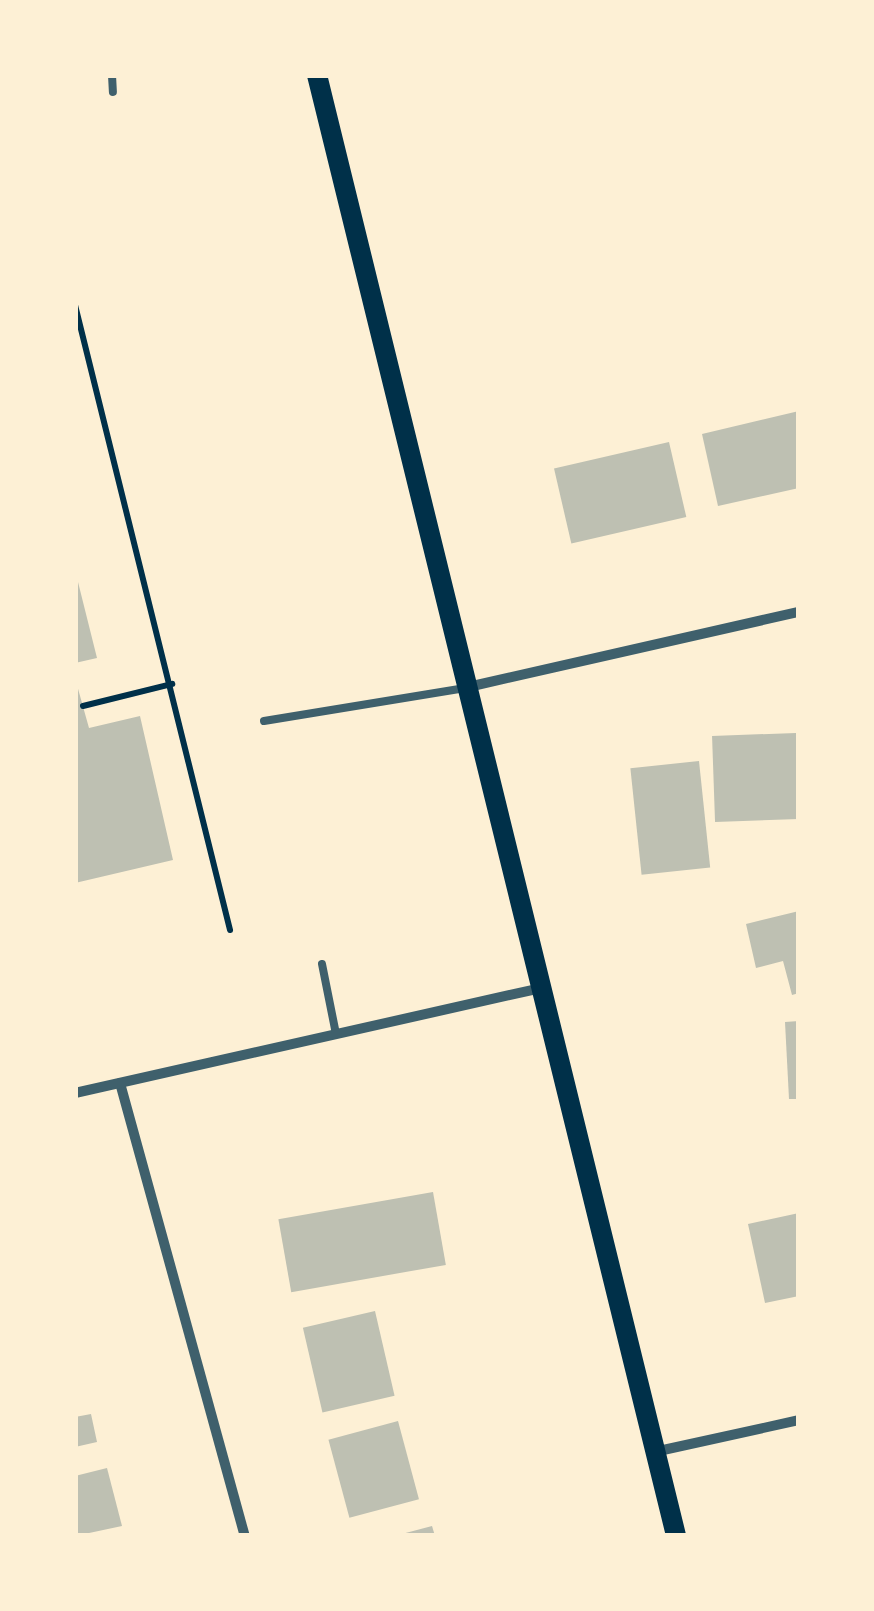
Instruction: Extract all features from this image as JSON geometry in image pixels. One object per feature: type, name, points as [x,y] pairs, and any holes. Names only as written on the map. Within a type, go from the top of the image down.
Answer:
[{"type":"main road","points":[[317,75],[536,989],[676,1536]]},
{"type":"street","points":[[465,688],[799,612]]},
{"type":"street","points":[[75,1093],[536,989]]},
{"type":"street","points":[[120,1083],[245,1536]]},
{"type":"street","points":[[654,1452],[799,1420]]},
{"type":"lane","points":[[112,75],[112,92]]},
{"type":"lane","points":[[264,721],[465,688]]},
{"type":"lane","points":[[322,964],[336,1034]]},
{"type":"path","points":[[75,305],[230,930]]},
{"type":"path","points":[[83,706],[172,684]]},
{"type":"building","points":[[799,411],[799,488],[718,506],[702,434]]},
{"type":"building","points":[[669,442],[686,517],[571,544],[554,469]]},
{"type":"building","points":[[75,570],[97,658],[75,663]]},
{"type":"building","points":[[75,678],[89,728],[140,716],[173,860],[75,883]]},
{"type":"building","points":[[796,733],[799,819],[715,822],[712,736]]},
{"type":"building","points":[[699,761],[710,867],[642,875],[630,768]]},
{"type":"building","points":[[799,911],[799,993],[792,995],[783,961],[756,968],[746,924]]},
{"type":"building","points":[[799,1021],[799,1099],[789,1099],[785,1022]]},
{"type":"building","points":[[433,1192],[446,1265],[291,1292],[278,1219]]},
{"type":"building","points":[[799,1213],[799,1296],[765,1303],[748,1224]]},
{"type":"building","points":[[375,1311],[395,1396],[322,1412],[303,1328]]},
{"type":"building","points":[[91,1414],[97,1442],[75,1447],[75,1417]]},
{"type":"building","points":[[398,1421],[419,1499],[349,1518],[328,1440]]},
{"type":"building","points":[[107,1468],[122,1526],[75,1536],[75,1476]]},
{"type":"building","points":[[432,1526],[435,1536],[398,1536],[398,1535]]}]
